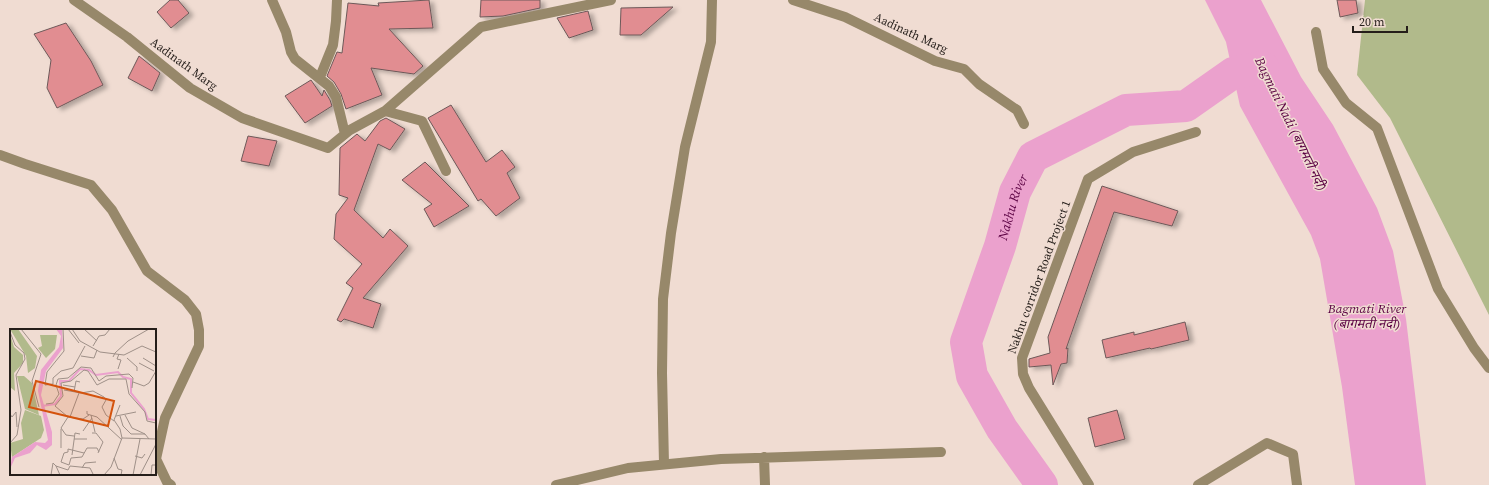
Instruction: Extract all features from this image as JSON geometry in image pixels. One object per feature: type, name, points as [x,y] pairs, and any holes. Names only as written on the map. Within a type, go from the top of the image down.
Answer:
[{"type":"street","name":"Aadinath Marg","points":[[74,0],[127,37],[190,88],[242,118],[328,148],[348,132]]},
{"type":"street","points":[[272,0],[286,32],[291,52],[300,64],[320,77],[330,86],[336,97],[348,132],[385,111],[481,28],[611,0]]},
{"type":"street","points":[[320,77],[333,45],[337,0]]},
{"type":"street","points":[[664,464],[662,373],[663,299],[671,233],[685,147],[711,42],[712,0]]},
{"type":"street","name":"Aadinath Marg","points":[[793,0],[845,16],[935,61],[964,69],[979,84],[1017,110],[1024,124]]},
{"type":"street","points":[[1316,32],[1323,69],[1346,103],[1377,128],[1438,289],[1474,348],[1489,368]]},
{"type":"street","points":[[385,111],[422,121],[446,171]]},
{"type":"street","name":"Nakhu corridor Road Project 1","points":[[1089,485],[1028,388],[1023,374],[1022,358],[1088,179],[1133,152],[1196,132]]},
{"type":"street","points":[[0,155],[91,185],[112,210],[147,271],[185,300],[196,314],[199,330],[198,346],[165,418],[156,459],[167,482],[171,485]]},
{"type":"street","points":[[1198,485],[1267,443],[1293,454],[1297,485]]},
{"type":"street","points":[[556,485],[628,468],[721,458],[941,452]]},
{"type":"street","points":[[764,457],[764,485]]},
{"type":"green space","points":[[1365,0],[1489,0],[1489,315],[1390,118],[1357,75]]},
{"type":"water","name":"Bagmati River (बागमती नदी)","points":[[1205,0],[1261,0],[1301,77],[1333,125],[1377,208],[1393,251],[1406,319],[1426,485],[1355,485],[1342,387],[1320,259],[1311,235],[1240,106],[1226,42]]},
{"type":"building","points":[[170,0],[178,0],[189,13],[171,28],[157,12]]},
{"type":"building","points":[[429,0],[433,28],[389,29],[423,66],[414,74],[371,68],[382,95],[346,109],[341,94],[334,82],[327,76],[337,52],[342,53],[348,3],[379,6],[378,3]]},
{"type":"building","points":[[481,0],[540,0],[540,8],[503,16],[480,17]]},
{"type":"building","points":[[1337,0],[1356,0],[1358,13],[1340,17]]},
{"type":"building","points":[[673,7],[641,35],[620,35],[621,8]]},
{"type":"building","points":[[588,11],[593,30],[569,38],[557,18]]},
{"type":"building","points":[[66,23],[91,61],[103,85],[57,108],[47,88],[51,60],[34,34]]},
{"type":"building","points":[[139,56],[160,73],[152,91],[128,78]]},
{"type":"building","points":[[311,80],[322,96],[324,90],[332,106],[305,123],[285,96]]},
{"type":"building","points":[[451,105],[486,162],[502,150],[515,167],[507,173],[520,198],[496,216],[481,199],[478,201],[428,118]]},
{"type":"building","points":[[386,118],[405,129],[390,150],[378,144],[354,210],[383,238],[390,229],[408,246],[363,298],[381,304],[373,328],[344,319],[341,322],[337,320],[353,288],[346,283],[362,264],[334,239],[336,214],[348,198],[339,195],[340,148],[357,134],[365,141],[380,121]]},
{"type":"building","points":[[248,136],[277,141],[269,166],[241,161]]},
{"type":"building","points":[[425,162],[469,206],[434,227],[424,209],[432,204],[402,180]]},
{"type":"building","points":[[1102,186],[1178,211],[1172,226],[1114,212],[1066,349],[1068,348],[1067,363],[1061,364],[1053,385],[1051,365],[1029,367],[1029,359],[1050,353],[1048,337]]},
{"type":"building","points":[[1185,322],[1189,340],[1106,358],[1102,340],[1134,332],[1134,335]]},
{"type":"building","points":[[1117,410],[1125,439],[1095,447],[1088,418]]},
{"type":"waterway","name":"Nakhu River","points":[[1042,485],[1002,429],[972,376],[966,342],[1000,246],[1015,192],[1033,157],[1126,110],[1186,106],[1233,73],[1263,67]]},
{"type":"water label","name":"Bagmati Nadi (बागमती नदी)","points":[[1291,124]]}]
